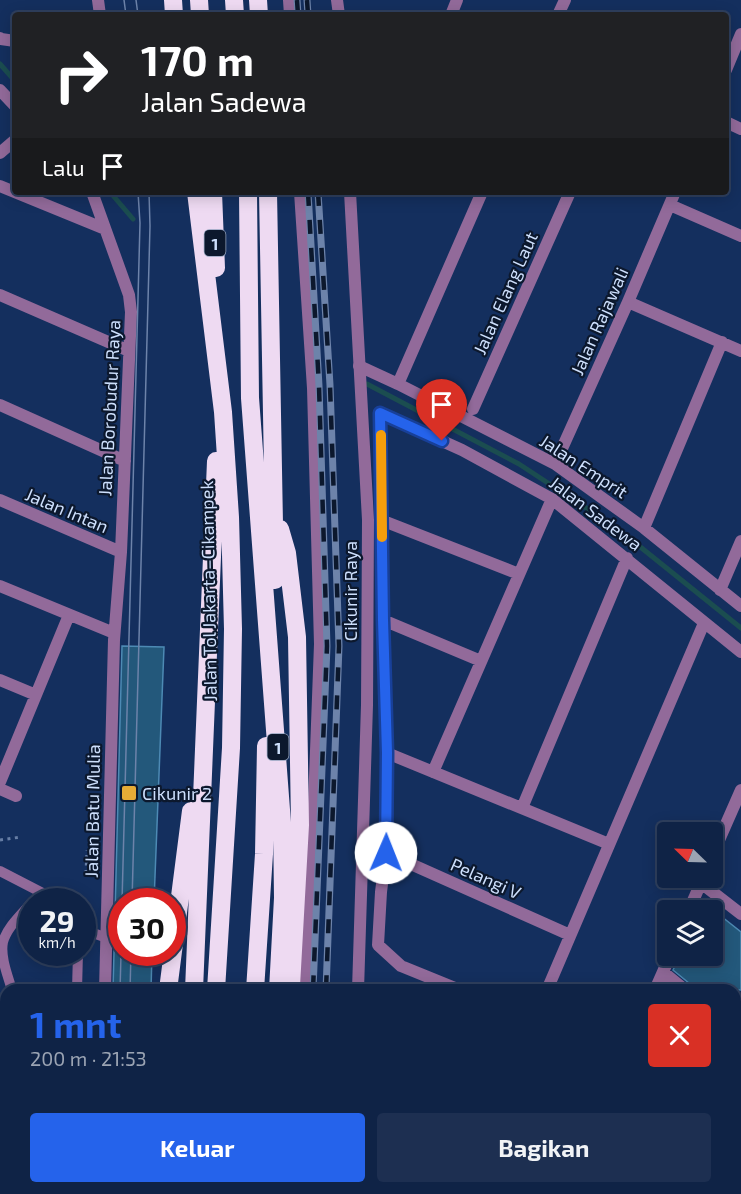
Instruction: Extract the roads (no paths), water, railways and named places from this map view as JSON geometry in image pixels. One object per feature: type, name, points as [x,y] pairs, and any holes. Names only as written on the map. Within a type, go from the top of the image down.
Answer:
[{"type":"highway","name":"Jalan Tol Jakarta–Cikampek","points":[[196,195],[223,412],[230,517],[233,629],[231,748],[216,984]]},
{"type":"highway","name":"1","points":[[207,687],[218,408],[213,195]]},
{"type":"highway","name":"1","points":[[248,195],[250,398],[267,630]]},
{"type":"highway","name":"1","points":[[268,195],[278,751],[272,958],[268,984]]},
{"type":"highway","points":[[273,504],[287,552],[297,636],[300,825],[290,984]]},
{"type":"highway","points":[[255,984],[264,854],[267,630]]},
{"type":"highway","points":[[267,630],[282,823],[283,898],[278,984]]},
{"type":"highway","points":[[169,984],[207,687]]},
{"type":"highway","points":[[194,984],[207,687]]},
{"type":"street","points":[[729,63],[741,34]]},
{"type":"street","points":[[0,90],[12,103]]},
{"type":"street","points":[[0,153],[12,143]]},
{"type":"street","points":[[22,195],[105,229]]},
{"type":"street","name":"Jalan Borobudur Raya","points":[[93,195],[129,295],[132,312],[121,552],[114,633]]},
{"type":"street","points":[[300,195],[313,388],[320,644],[311,884],[304,984]]},
{"type":"street","name":"Cikunir Raya","points":[[350,195],[368,532],[367,705],[357,984]]},
{"type":"street","points":[[398,384],[481,195]]},
{"type":"street","name":"Jalan Elang Laut","points":[[473,409],[569,195]]},
{"type":"street","name":"Jalan Rajawali","points":[[555,464],[674,195]]},
{"type":"street","points":[[670,205],[741,236]]},
{"type":"street","points":[[0,295],[129,351]]},
{"type":"street","points":[[628,302],[741,351]]},
{"type":"street","points":[[644,528],[722,342]]},
{"type":"street","name":"Jalan Emprit","points":[[358,366],[555,464],[644,528],[741,606]]},
{"type":"street","points":[[0,405],[125,461]]},
{"type":"street","name":"Jalan Sadewa","points":[[381,520],[380,413],[462,450],[552,499],[741,652]]},
{"type":"street","points":[[433,771],[552,499]]},
{"type":"street","name":"Jalan Intan","points":[[0,500],[121,552]]},
{"type":"street","points":[[445,984],[401,966],[378,945],[386,853],[387,753],[381,520],[519,574]]},
{"type":"street","points":[[720,590],[741,541]]},
{"type":"street","points":[[522,808],[627,558]]},
{"type":"street","points":[[0,586],[114,633]]},
{"type":"street","points":[[0,782],[69,615]]},
{"type":"street","points":[[383,620],[481,662]]},
{"type":"street","points":[[550,984],[704,623]]},
{"type":"street","name":"Jalan Batu Mulia","points":[[105,984],[114,633]]},
{"type":"street","points":[[0,680],[36,695]]},
{"type":"street","points":[[387,753],[609,844]]},
{"type":"street","points":[[0,789],[16,796]]},
{"type":"street","points":[[723,831],[741,790]]},
{"type":"street","name":"Pelangi V","points":[[386,853],[570,935]]},
{"type":"street","points":[[711,888],[741,914]]},
{"type":"street","points":[[658,984],[666,966]]},
{"type":"street","points":[[663,972],[678,984]]},
{"type":"lane","points":[[0,871],[32,888]]},
{"type":"lane","points":[[10,984],[2,958],[3,943],[18,919]]},
{"type":"lane","points":[[96,934],[107,938]]},
{"type":"lane","points":[[77,984],[78,966]]},
{"type":"waterway","points":[[0,64],[12,78]]},
{"type":"waterway","points":[[113,195],[133,219]]},
{"type":"waterway","points":[[367,384],[519,464],[618,529],[741,628]]},
{"type":"tram line","points":[[124,0],[126,12]]},
{"type":"tram line","points":[[136,0],[138,12]]},
{"type":"tram line","points":[[122,888],[140,223],[138,195]]},
{"type":"tram line","points":[[132,888],[149,195]]},
{"type":"tram line","points":[[120,984],[121,966]]},
{"type":"tram line","points":[[130,984],[131,966]]},
{"type":"railway","points":[[297,0],[298,12]]},
{"type":"railway","points":[[307,0],[308,12]]},
{"type":"railway","points":[[308,195],[319,386],[327,646],[313,984]]},
{"type":"railway","points":[[318,195],[330,385],[339,646],[326,984]]},
{"type":"place","name":"Cikunir 2","points":[[129,793]]}]
